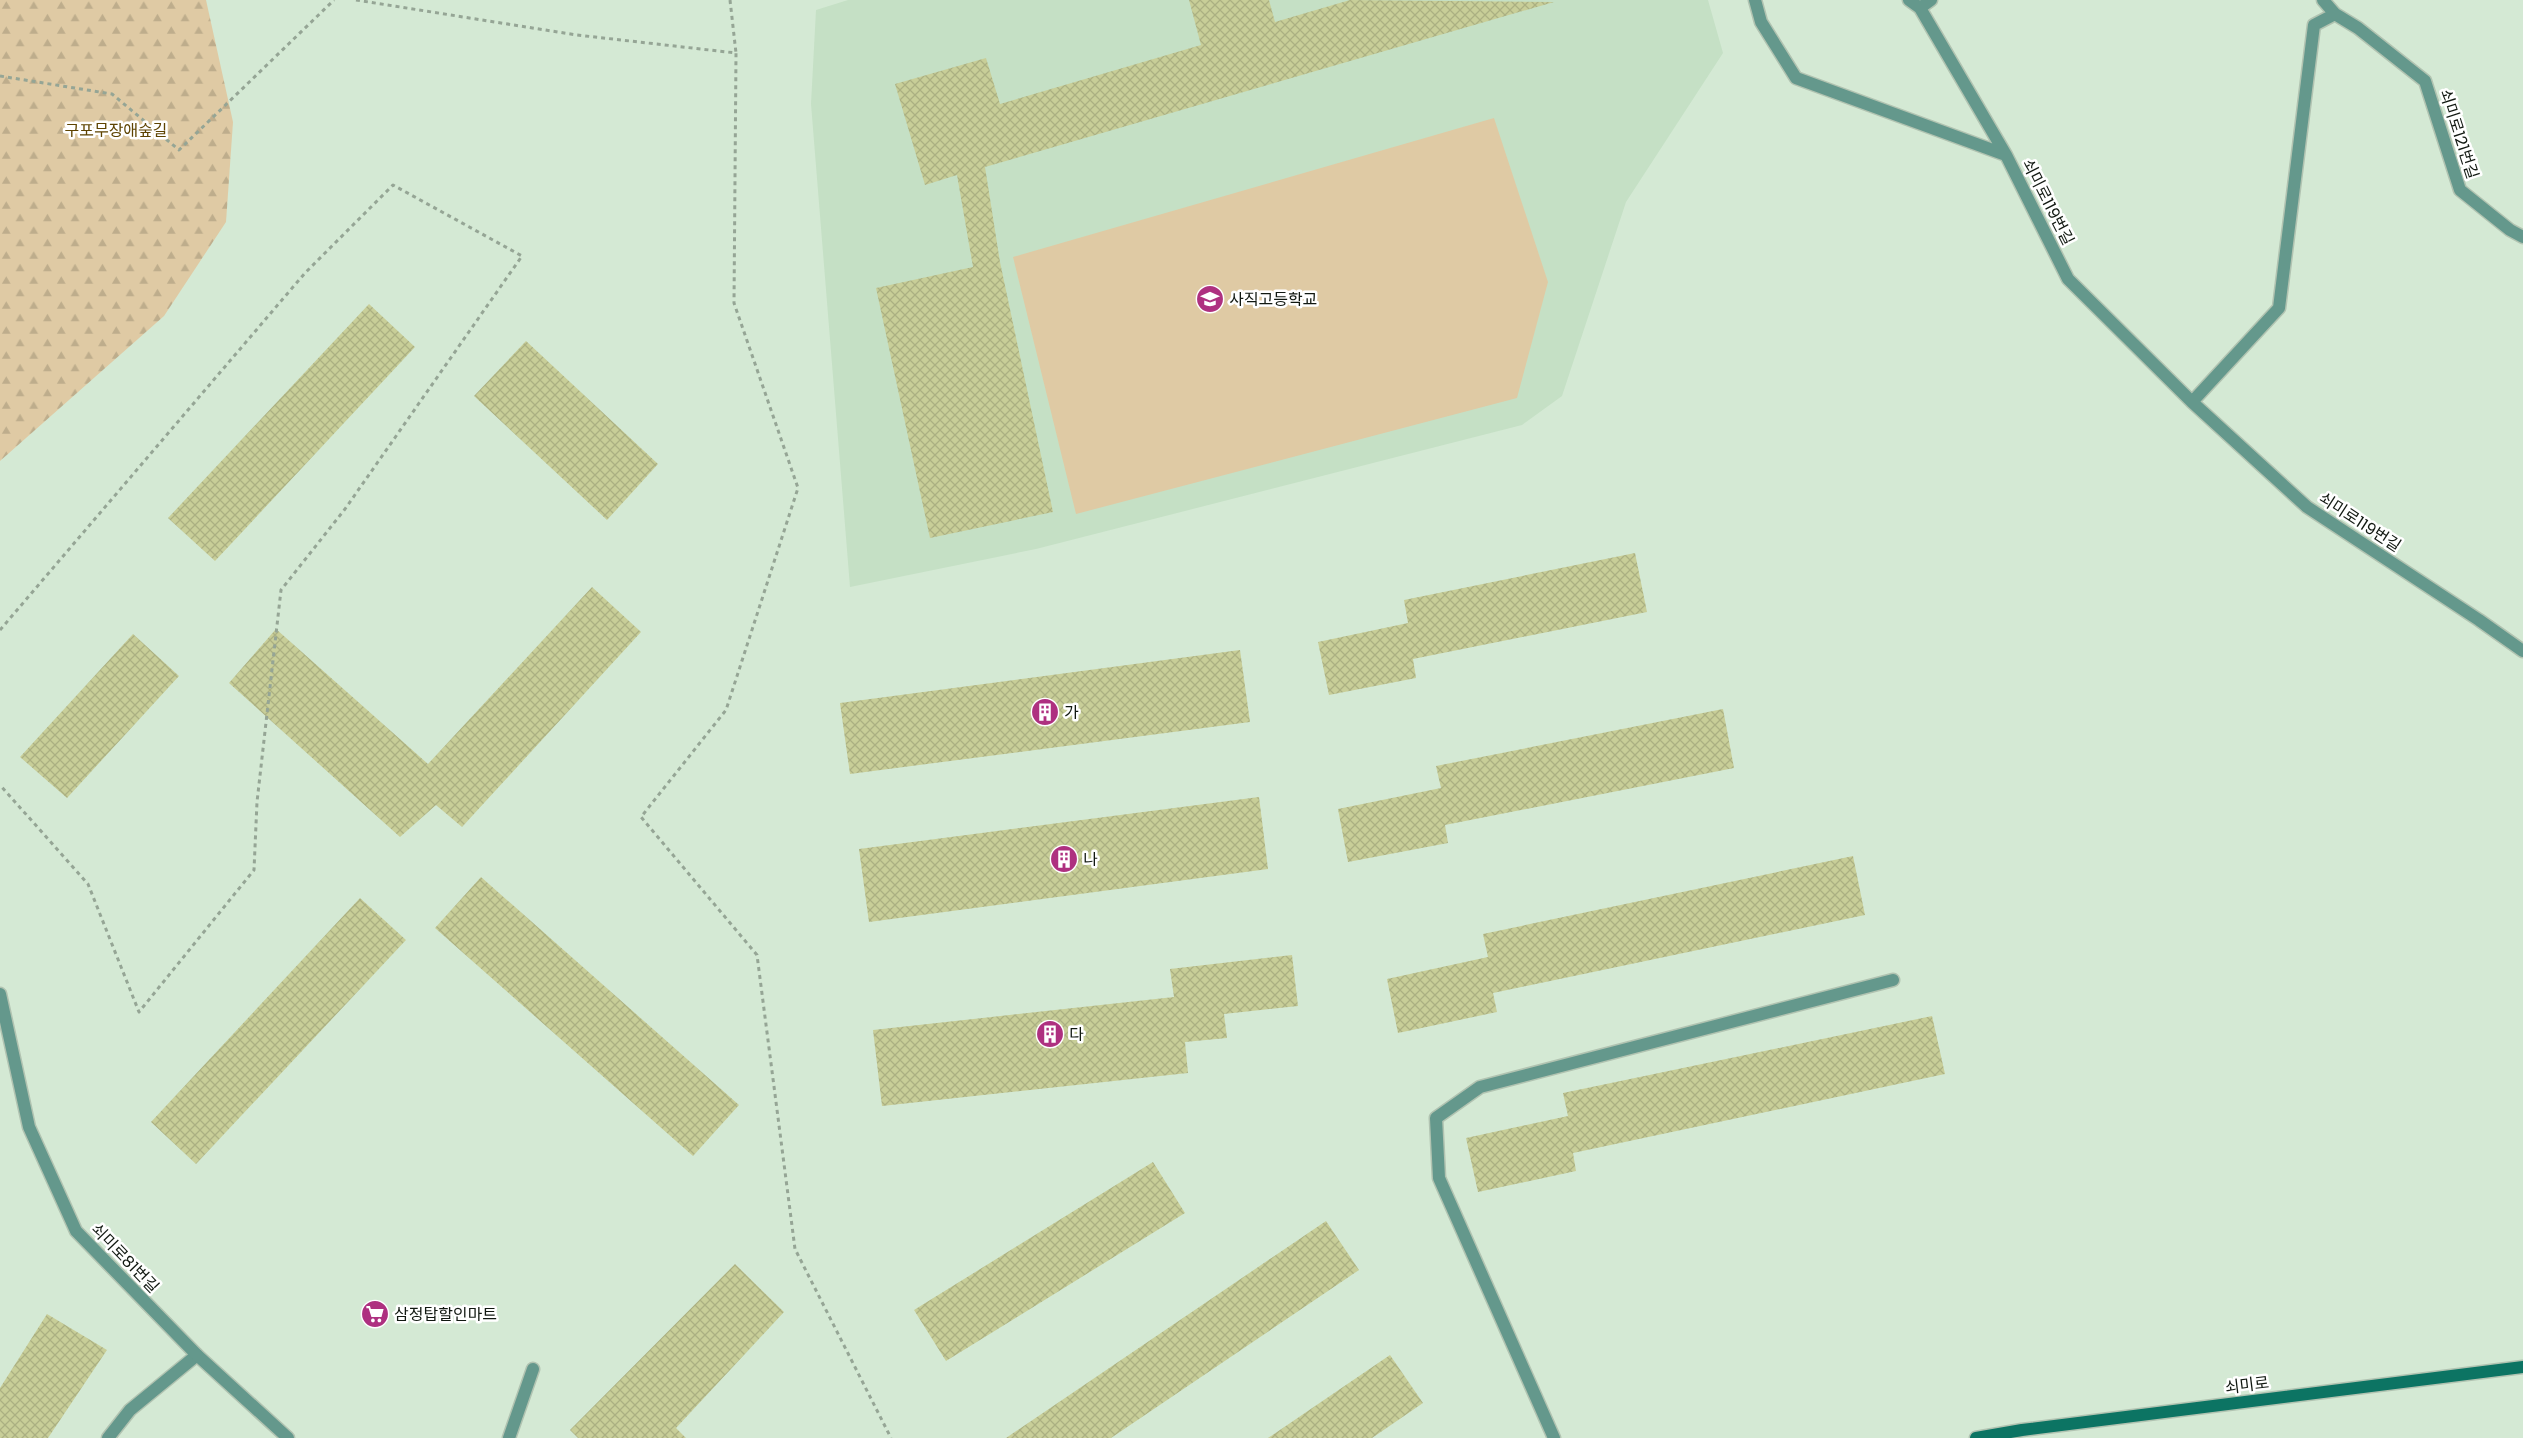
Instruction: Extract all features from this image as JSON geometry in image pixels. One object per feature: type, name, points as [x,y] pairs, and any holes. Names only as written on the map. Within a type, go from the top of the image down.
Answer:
[{"type":"main road","name":"쇠미로","points":[[1976,1438],[2022,1430],[2523,1367]]},
{"type":"street","name":"쇠미로119번길","points":[[1755,0],[1761,22],[1796,78],[2006,155],[2068,279],[2192,402],[2307,507],[2480,620],[2523,651]]},
{"type":"street","points":[[1909,0],[1925,4],[2006,155]]},
{"type":"street","name":"쇠미로121번길","points":[[2323,0],[2335,14],[2358,28],[2425,82],[2460,190],[2510,230],[2523,237]]},
{"type":"street","points":[[2192,402],[2279,308],[2314,25],[2335,14]]},
{"type":"street","points":[[1554,1438],[1439,1178],[1436,1118],[1480,1087],[1893,980]]},
{"type":"street","name":"쇠미로81번길","points":[[0,994],[29,1128],[76,1231],[197,1355],[288,1438]]},
{"type":"street","points":[[108,1438],[130,1410],[197,1355]]},
{"type":"street","points":[[509,1438],[533,1369]]},
{"type":"path","points":[[0,76],[112,94],[179,150],[334,0]]},
{"type":"path","points":[[356,0],[577,34],[736,53]]},
{"type":"path","points":[[730,0],[736,53],[734,303],[798,488],[726,710],[641,817],[757,955],[795,1250],[891,1438]]},
{"type":"path","points":[[0,630],[305,273],[393,185],[522,256],[346,509],[281,590],[258,802],[254,870],[139,1012],[88,884],[0,785]]},
{"type":"shaded area","name":"사직고등학교","points":[[848,0],[1708,0],[1723,53],[1626,202],[1562,396],[1522,425],[1036,549],[850,587],[811,104],[816,10]]},
{"type":"green space","name":"구포무장애숲길","points":[[0,0],[206,0],[233,122],[226,222],[164,316],[0,461]]},
{"type":"green space","points":[[1494,118],[1548,282],[1517,398],[1076,514],[1013,257]]},
{"type":"building","points":[[1189,0],[1269,0],[1275,22],[1350,0],[1554,2],[985,167],[1000,262],[1053,512],[930,538],[876,288],[973,267],[957,175],[925,185],[895,84],[986,58],[1000,104],[1201,45]]},
{"type":"building","points":[[369,304],[415,347],[215,561],[168,518]]},
{"type":"building","points":[[526,341],[658,464],[607,520],[474,396]]},
{"type":"building","points":[[1635,553],[1647,612],[1413,659],[1416,678],[1329,695],[1318,642],[1408,623],[1404,600]]},
{"type":"building","points":[[592,587],[641,632],[462,827],[436,805],[400,837],[229,683],[276,629],[428,764]]},
{"type":"building","points":[[133,634],[179,676],[67,798],[20,757]]},
{"type":"building","name":"가","points":[[1240,650],[1250,722],[850,774],[840,703]]},
{"type":"building","points":[[1723,709],[1734,768],[1445,825],[1448,843],[1348,862],[1338,809],[1441,788],[1436,766]]},
{"type":"building","name":"나","points":[[1259,797],[1268,869],[869,922],[859,849]]},
{"type":"building","points":[[1853,856],[1865,915],[1493,993],[1497,1012],[1398,1033],[1387,979],[1488,957],[1483,934]]},
{"type":"building","points":[[481,877],[739,1105],[693,1156],[435,928]]},
{"type":"building","points":[[360,898],[406,940],[196,1164],[151,1122]]},
{"type":"building","name":"다","points":[[1292,955],[1298,1006],[1224,1014],[1227,1038],[1185,1042],[1188,1073],[882,1106],[873,1030],[1174,997],[1170,969]]},
{"type":"building","points":[[1932,1016],[1945,1074],[1573,1153],[1576,1171],[1478,1192],[1466,1138],[1568,1116],[1563,1093]]},
{"type":"building","points":[[1153,1162],[1185,1213],[946,1361],[914,1310]]},
{"type":"building","points":[[1326,1221],[1359,1270],[1111,1438],[1006,1438]]},
{"type":"building","points":[[735,1264],[784,1312],[676,1428],[686,1438],[578,1438],[570,1430]]},
{"type":"building","points":[[47,1314],[107,1350],[48,1438],[0,1438],[0,1388]]},
{"type":"building","points":[[1390,1355],[1423,1403],[1372,1438],[1268,1438]]},
{"type":"place","name":"사직고등학교","points":[[1210,299]]},
{"type":"place","name":"가","points":[[1045,712]]},
{"type":"place","name":"나","points":[[1064,859]]},
{"type":"place","name":"다","points":[[1050,1034]]},
{"type":"place","name":"삼정탑할인마트","points":[[375,1314]]}]
